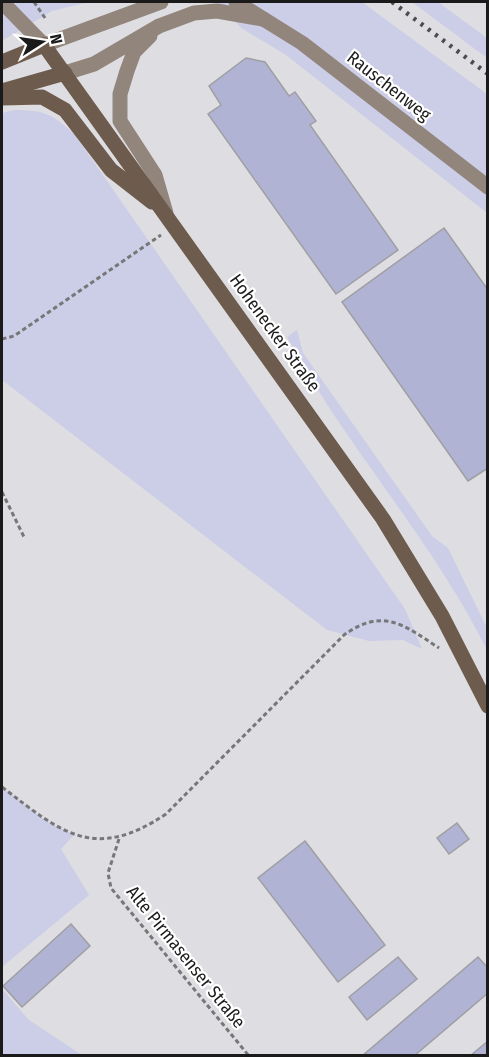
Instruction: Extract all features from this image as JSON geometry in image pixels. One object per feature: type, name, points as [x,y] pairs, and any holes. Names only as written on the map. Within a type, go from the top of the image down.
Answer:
[{"type":"main road","points":[[2,62],[44,45]]},
{"type":"main road","name":"Hohenecker Straße","points":[[44,45],[383,519],[442,616],[488,706]]},
{"type":"main road","points":[[2,91],[65,73]]},
{"type":"main road","points":[[2,98],[42,97],[65,110],[111,170],[170,220]]},
{"type":"street","name":"Hohenecker Straße","points":[[2,2],[44,45]]},
{"type":"street","points":[[44,45],[161,2]]},
{"type":"street","name":"Rauschenweg","points":[[236,2],[302,43],[488,187]]},
{"type":"street","name":"Rauschenweg","points":[[65,73],[94,64],[159,26],[194,13],[217,11],[263,19]]},
{"type":"street","points":[[159,26],[134,52],[120,94],[120,121],[155,175],[170,220]]},
{"type":"path","points":[[34,2],[45,18]]},
{"type":"path","points":[[2,339],[14,336],[170,220]]},
{"type":"path","points":[[2,492],[24,537]]},
{"type":"path","points":[[2,787],[45,820],[74,835],[119,838],[142,830],[166,814],[344,635],[361,622],[383,620],[402,625],[439,648]]},
{"type":"path","name":"Alte Pirmasenser Straße","points":[[119,838],[108,873],[111,888],[249,1056]]},
{"type":"shaded area","points":[[2,2],[89,2],[52,11],[2,41]]},
{"type":"shaded area","points":[[218,2],[362,2],[487,94],[487,213],[286,55],[241,28]]},
{"type":"shaded area","points":[[412,2],[438,2],[487,38],[487,58]]},
{"type":"shaded area","points":[[14,110],[41,112],[60,122],[75,135],[405,609],[422,649],[403,640],[369,641],[327,630],[2,380],[2,113]]},
{"type":"shaded area","points":[[297,330],[303,353],[432,536],[448,548],[487,628],[487,650],[441,570],[310,377],[287,337]]},
{"type":"shaded area","points":[[2,787],[45,820],[74,835],[61,849],[89,895],[2,967]]},
{"type":"shaded area","points":[[2,989],[29,1020],[82,1055],[2,1055]]},
{"type":"building","points":[[246,58],[265,62],[289,96],[295,92],[316,121],[310,125],[398,250],[336,294],[208,114],[221,105],[209,86]]},
{"type":"building","points":[[444,228],[488,290],[488,468],[468,481],[342,302]]},
{"type":"building","points":[[457,823],[469,839],[449,854],[437,838]]},
{"type":"building","points":[[305,841],[385,945],[338,982],[258,878]]},
{"type":"building","points":[[71,924],[90,946],[22,1007],[3,986]]},
{"type":"building","points":[[398,957],[417,979],[367,1020],[349,997]]},
{"type":"building","points":[[478,957],[488,968],[488,993],[414,1056],[362,1056]]},
{"type":"building","points":[[488,1041],[488,1056],[470,1056]]},
{"type":"railway","points":[[392,2],[488,74]]}]
